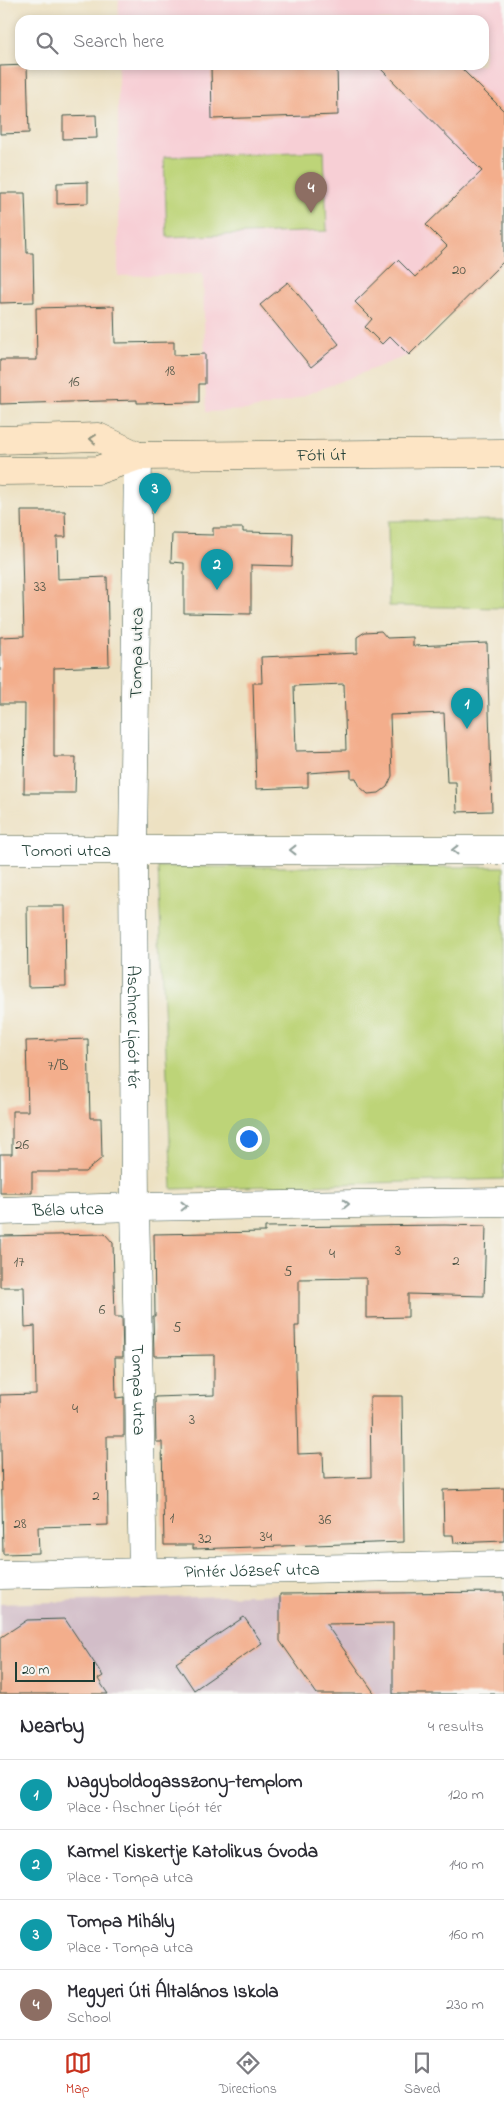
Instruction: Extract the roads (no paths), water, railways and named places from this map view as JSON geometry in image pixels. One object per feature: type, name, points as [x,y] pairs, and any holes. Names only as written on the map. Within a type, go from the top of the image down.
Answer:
[{"type":"street","name":"Fóti út","points":[[0,440],[98,437],[138,456]]},
{"type":"street","name":"Fóti út","points":[[0,472],[98,470],[138,456],[504,453]]},
{"type":"street","name":"Tompa utca","points":[[133,850],[138,456]]},
{"type":"street","name":"Tomori utca","points":[[0,850],[133,850]]},
{"type":"street","points":[[133,850],[504,850]]},
{"type":"street","name":"Aschner Lipót tér","points":[[133,850],[135,1207]]},
{"type":"street","points":[[135,1207],[504,1202]]},
{"type":"street","name":"Tompa utca","points":[[135,1207],[143,1572]]},
{"type":"street","name":"Béla utca","points":[[0,1211],[135,1207]]},
{"type":"street","name":"Pintér József utca","points":[[0,1575],[504,1566]]},
{"type":"place","name":"Megyeri Úti Általános Iskola","points":[[311,213]]},
{"type":"place","name":"Tompa Mihály","points":[[155,514]]},
{"type":"place","name":"Karmel Kiskertje Katolikus Óvoda","points":[[217,590]]},
{"type":"place","name":"Nagyboldogasszony-templom","points":[[467,729]]}]
